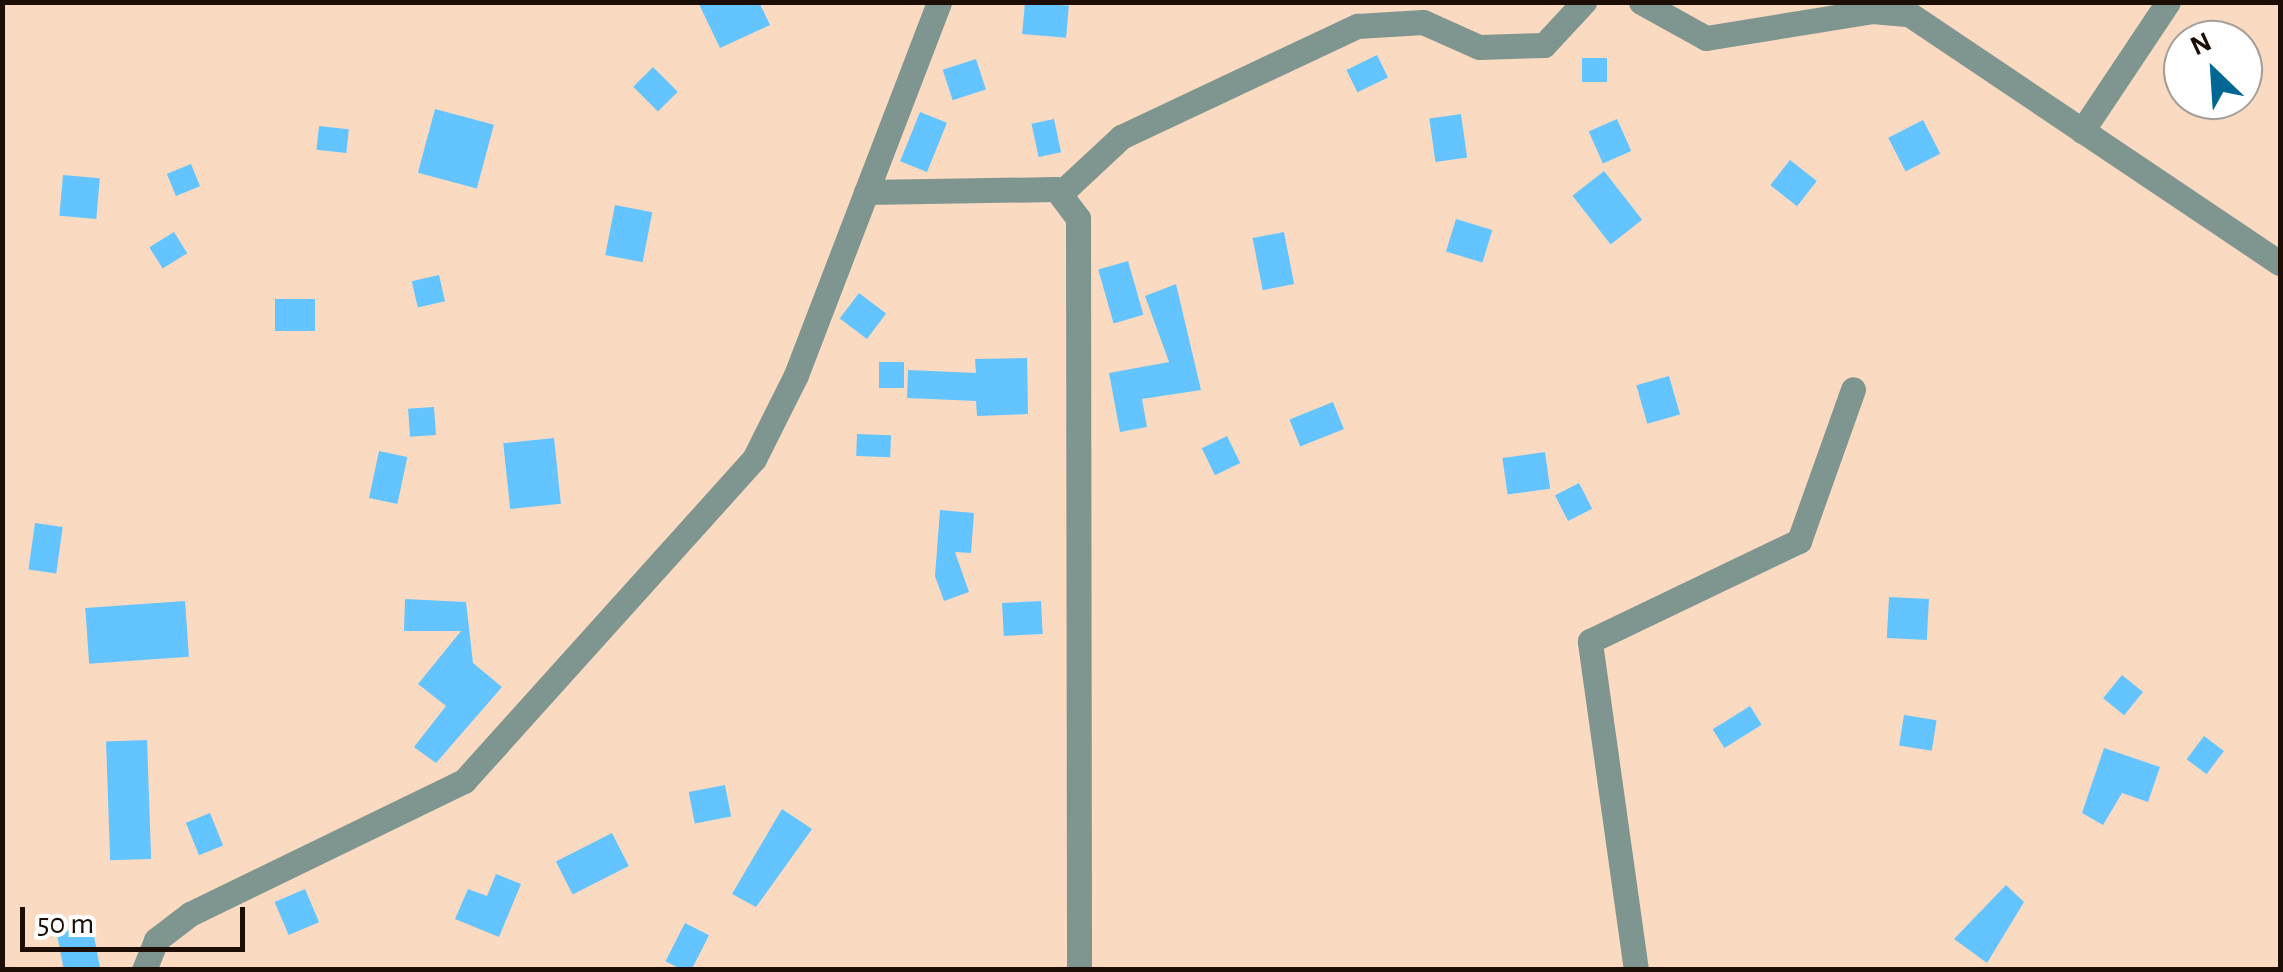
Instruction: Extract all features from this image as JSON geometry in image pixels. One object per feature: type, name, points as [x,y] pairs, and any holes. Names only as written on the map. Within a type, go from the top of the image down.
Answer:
[{"type":"street","points":[[144,970],[156,940],[190,914],[464,781],[754,459],[866,192],[938,2]]},
{"type":"street","points":[[866,192],[1061,193],[1121,137],[1357,26],[1424,22],[1479,46],[1544,46],[1584,2]]},
{"type":"street","points":[[1640,2],[1706,38],[1872,10],[1909,14],[2280,263]]},
{"type":"street","points":[[2082,130],[2168,2]]},
{"type":"street","points":[[1061,193],[1078,218],[1080,970]]},
{"type":"street","points":[[1636,970],[1590,641],[1799,542],[1853,390]]},
{"type":"building","points":[[698,2],[759,2],[770,25],[720,48]]},
{"type":"building","points":[[1025,2],[1069,6],[1066,38],[1022,34]]},
{"type":"building","points":[[1377,55],[1388,77],[1357,92],[1346,70]]},
{"type":"building","points":[[1582,58],[1607,58],[1607,82],[1582,82]]},
{"type":"building","points":[[976,59],[986,89],[953,100],[943,70]]},
{"type":"building","points":[[653,67],[678,92],[658,112],[633,87]]},
{"type":"building","points":[[435,109],[494,125],[477,189],[418,173]]},
{"type":"building","points":[[920,112],[947,123],[927,172],[900,161]]},
{"type":"building","points":[[1461,114],[1467,158],[1435,162],[1429,118]]},
{"type":"building","points":[[1054,119],[1061,152],[1039,157],[1032,124]]},
{"type":"building","points":[[1617,119],[1631,151],[1603,164],[1589,132]]},
{"type":"building","points":[[1923,120],[1940,154],[1906,172],[1888,138]]},
{"type":"building","points":[[319,126],[349,129],[346,153],[316,150]]},
{"type":"building","points":[[1790,160],[1817,181],[1797,206],[1770,185]]},
{"type":"building","points":[[191,164],[200,186],[176,196],[167,174]]},
{"type":"building","points":[[1604,171],[1642,220],[1611,244],[1572,196]]},
{"type":"building","points":[[63,175],[100,178],[96,219],[59,216]]},
{"type":"building","points":[[615,205],[652,212],[643,262],[605,255]]},
{"type":"building","points":[[1456,219],[1492,230],[1482,263],[1446,252]]},
{"type":"building","points":[[174,232],[187,253],[163,269],[149,247]]},
{"type":"building","points":[[1284,232],[1294,284],[1263,290],[1253,238]]},
{"type":"building","points":[[1128,261],[1143,315],[1114,323],[1098,270]]},
{"type":"building","points":[[439,275],[445,301],[418,308],[412,281]]},
{"type":"building","points":[[1176,284],[1201,390],[1142,399],[1147,427],[1120,432],[1109,373],[1169,362],[1145,296]]},
{"type":"building","points":[[859,293],[886,313],[867,339],[840,319]]},
{"type":"building","points":[[275,299],[315,299],[315,331],[275,331]]},
{"type":"building","points":[[1027,358],[1028,414],[977,416],[976,401],[907,398],[908,370],[976,373],[975,359]]},
{"type":"building","points":[[879,362],[904,362],[904,388],[879,388]]},
{"type":"building","points":[[1669,376],[1680,414],[1647,424],[1636,385]]},
{"type":"building","points":[[1333,402],[1344,429],[1300,446],[1289,420]]},
{"type":"building","points":[[434,407],[436,435],[410,437],[408,409]]},
{"type":"building","points":[[857,434],[891,435],[890,457],[856,456]]},
{"type":"building","points":[[1227,436],[1240,463],[1215,475],[1202,448]]},
{"type":"building","points":[[554,438],[561,504],[510,509],[503,443]]},
{"type":"building","points":[[379,451],[407,457],[397,504],[369,498]]},
{"type":"building","points":[[1545,452],[1550,489],[1508,495],[1502,458]]},
{"type":"building","points":[[1579,483],[1592,509],[1568,521],[1555,495]]},
{"type":"building","points":[[940,510],[974,513],[971,553],[955,552],[969,592],[944,601],[935,576]]},
{"type":"building","points":[[35,523],[63,527],[56,573],[28,570]]},
{"type":"building","points":[[1889,597],[1929,599],[1927,640],[1887,638]]},
{"type":"building","points":[[405,599],[466,602],[473,663],[502,687],[436,763],[414,747],[446,706],[418,684],[461,631],[404,631]]},
{"type":"building","points":[[185,601],[189,657],[89,664],[85,608]]},
{"type":"building","points":[[1041,601],[1043,634],[1004,636],[1002,603]]},
{"type":"building","points":[[2122,675],[2143,692],[2124,715],[2103,698]]},
{"type":"building","points":[[1750,706],[1762,725],[1724,748],[1713,729]]},
{"type":"building","points":[[1904,715],[1937,720],[1932,751],[1899,746]]},
{"type":"building","points":[[2204,736],[2224,751],[2207,774],[2187,759]]},
{"type":"building","points":[[147,740],[151,859],[110,860],[106,741]]},
{"type":"building","points":[[2104,748],[2160,767],[2148,802],[2122,793],[2103,825],[2082,813]]},
{"type":"building","points":[[725,785],[731,816],[695,823],[689,792]]},
{"type":"building","points":[[782,809],[812,829],[756,907],[732,894]]},
{"type":"building","points":[[210,813],[223,845],[199,855],[186,823]]},
{"type":"building","points":[[612,833],[629,866],[573,895],[556,862]]},
{"type":"building","points":[[496,874],[521,884],[499,937],[455,919],[468,889],[487,896]]},
{"type":"building","points":[[2006,885],[2024,902],[1987,963],[1954,939]]},
{"type":"building","points":[[305,889],[319,922],[289,935],[275,902]]},
{"type":"building","points":[[685,923],[709,935],[691,970],[665,961]]},
{"type":"building","points":[[92,926],[100,967],[64,970],[57,933]]}]
